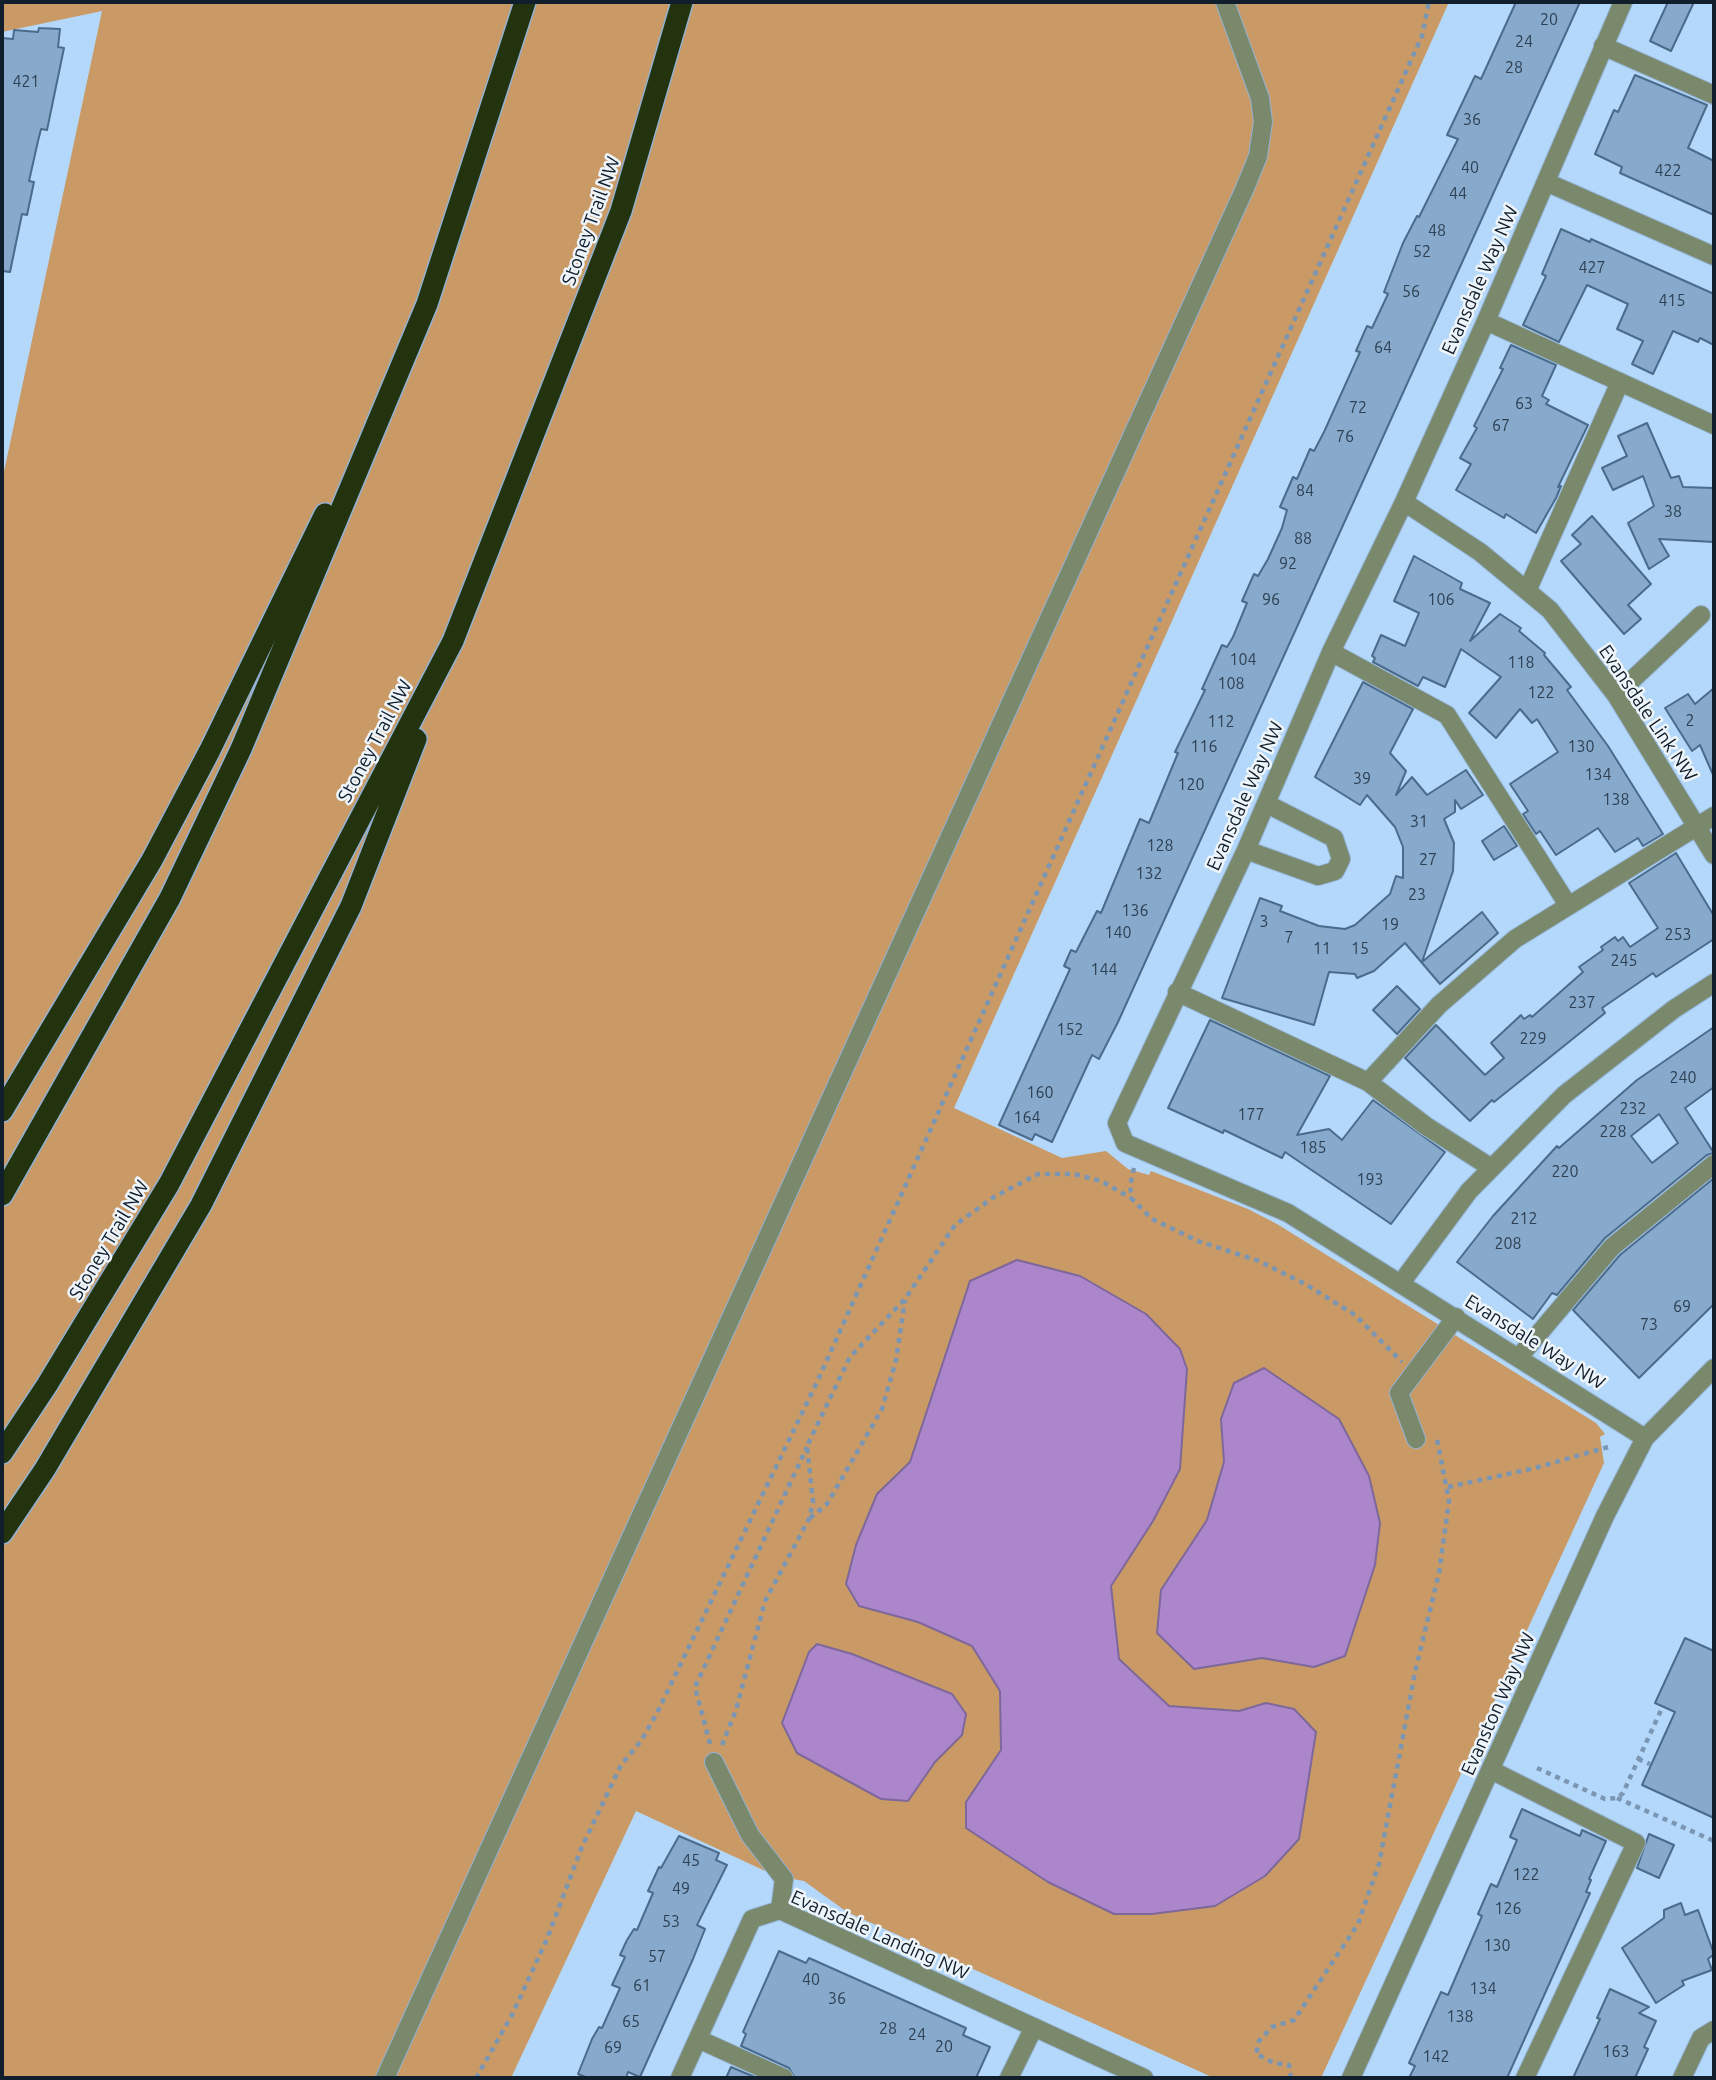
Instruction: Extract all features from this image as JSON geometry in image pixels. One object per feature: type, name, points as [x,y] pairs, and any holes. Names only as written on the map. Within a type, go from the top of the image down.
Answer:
[{"type":"highway","points":[[2,1195],[176,886],[241,749],[428,304],[525,2]]},
{"type":"highway","name":"Stoney Trail NW","points":[[2,1453],[169,1184],[453,641],[621,211],[682,2]]},
{"type":"highway","points":[[2,1111],[152,860],[204,762],[428,304]]},
{"type":"highway","points":[[2,1533],[46,1469],[194,1217],[268,1075],[351,906],[453,641]]},
{"type":"street","points":[[385,2078],[1258,156],[1263,122],[1260,98],[1225,2]]},
{"type":"street","name":"Evansdale Way NW","points":[[1623,2],[1486,321],[1404,502],[1331,652],[1267,804],[1118,1123],[1125,1143],[1288,1213],[1645,1438]]},
{"type":"street","points":[[1603,46],[1714,95]]},
{"type":"street","points":[[1546,182],[1714,256]]},
{"type":"street","points":[[1486,321],[1714,425]]},
{"type":"street","points":[[1527,591],[1620,382]]},
{"type":"street","name":"Evansdale Link NW","points":[[1404,502],[1480,552],[1550,610],[1616,695],[1714,855]]},
{"type":"street","points":[[1616,695],[1701,615]]},
{"type":"street","points":[[1331,652],[1447,715],[1568,905]]},
{"type":"street","points":[[1246,850],[1318,876],[1335,871],[1341,859],[1334,838],[1267,804]]},
{"type":"street","points":[[1368,1082],[1439,1004],[1515,939],[1714,816]]},
{"type":"street","points":[[1401,1283],[1490,1167],[1564,1095],[1674,1009],[1714,984]]},
{"type":"street","points":[[1177,992],[1368,1082],[1426,1126],[1490,1167]]},
{"type":"street","points":[[1519,1357],[1612,1247],[1714,1164]]},
{"type":"street","points":[[1416,1438],[1399,1393],[1456,1317]]},
{"type":"street","name":"Evanston Way NW","points":[[1351,2078],[1605,1516],[1645,1438],[1714,1367]]},
{"type":"street","points":[[715,1762],[750,1835],[784,1879],[780,1910]]},
{"type":"street","points":[[1491,1770],[1636,1843],[1525,2078]]},
{"type":"street","name":"Evansdale Landing NW","points":[[680,2078],[752,1919],[780,1910],[1144,2078]]},
{"type":"street","points":[[1009,2078],[1034,2027]]},
{"type":"street","points":[[1682,2078],[1701,2038],[1714,2029]]},
{"type":"street","points":[[698,2039],[784,2078]]},
{"type":"path","points":[[476,2078],[512,2015],[547,1939],[581,1849],[621,1765],[641,1741],[657,1713],[818,1380],[1422,36],[1429,2]]},
{"type":"path","points":[[1132,1199],[1129,1186],[1134,1168]]},
{"type":"path","points":[[715,1762],[695,1687],[849,1357],[905,1299],[955,1224],[994,1197],[1038,1174],[1074,1174],[1101,1181],[1132,1199],[1163,1226],[1198,1241],[1259,1261],[1331,1300],[1370,1329],[1412,1374]]},
{"type":"path","points":[[809,1519],[827,1504],[882,1409],[896,1360],[905,1299]]},
{"type":"path","points":[[1292,2078],[1289,2064],[1274,2063],[1256,2054],[1259,2041],[1272,2027],[1294,2020],[1357,1924],[1380,1864],[1415,1672],[1439,1573],[1450,1501],[1434,1430]]},
{"type":"path","points":[[715,1762],[736,1710],[765,1601],[809,1519],[813,1502],[807,1446]]},
{"type":"path","points":[[1448,1487],[1522,1471],[1608,1447]]},
{"type":"path","points":[[1617,1798],[1639,1759],[1662,1707]]},
{"type":"path","points":[[1639,1759],[1650,1764]]},
{"type":"path","points":[[1532,1766],[1605,1799],[1617,1798],[1714,1841]]},
{"type":"shaded area","points":[[2,2],[1449,2],[954,1108],[1062,1158],[1106,1151],[1128,1169],[1149,1175],[1151,1171],[1248,1209],[1277,1224],[1596,1423],[1605,1434],[1600,1437],[1604,1463],[1321,2078],[1214,2078],[847,1912],[804,1881],[776,1876],[636,1811],[511,2078],[2,2078],[2,481],[102,11],[2,32]]},
{"type":"shaded area","points":[[1017,1260],[1080,1276],[1146,1314],[1180,1349],[1187,1369],[1180,1469],[1153,1521],[1111,1586],[1119,1659],[1169,1706],[1239,1711],[1266,1703],[1294,1709],[1316,1732],[1299,1839],[1265,1876],[1215,1906],[1152,1914],[1114,1914],[1048,1882],[966,1828],[966,1802],[1001,1750],[1000,1691],[972,1646],[918,1622],[859,1606],[846,1584],[856,1545],[877,1494],[910,1462],[970,1281]]},
{"type":"shaded area","points":[[1264,1368],[1339,1419],[1369,1476],[1380,1523],[1375,1565],[1345,1656],[1314,1667],[1262,1658],[1194,1669],[1157,1633],[1161,1590],[1207,1520],[1224,1462],[1221,1419],[1234,1383]]},
{"type":"shaded area","points":[[817,1644],[852,1654],[952,1694],[966,1714],[962,1735],[935,1762],[908,1801],[881,1799],[797,1753],[782,1723],[809,1652]]},
{"type":"building","points":[[1516,2],[1580,2],[1118,1022],[1099,1059],[1092,1055],[1052,1142],[1035,1134],[1032,1140],[999,1125],[1070,969],[1064,966],[1071,950],[1076,952],[1097,911],[1101,913],[1140,819],[1149,823],[1178,753],[1175,752],[1205,690],[1202,689],[1222,645],[1227,647],[1233,637],[1247,603],[1242,601],[1254,574],[1258,576],[1282,528],[1287,510],[1280,507],[1293,477],[1297,479],[1310,449],[1314,451],[1324,432],[1360,352],[1356,351],[1367,326],[1372,328],[1388,294],[1384,292],[1403,243],[1458,139],[1447,135],[1475,76],[1481,79]]},
{"type":"building","points":[[1668,2],[1694,2],[1671,51],[1650,41]]},
{"type":"building","points":[[39,28],[60,29],[58,47],[64,48],[47,130],[41,129],[29,181],[34,182],[27,215],[22,214],[10,272],[2,271],[2,38],[13,39],[14,30],[38,32]]},
{"type":"building","points":[[1635,75],[1707,105],[1688,148],[1714,161],[1714,215],[1620,173],[1622,167],[1595,154],[1614,110],[1618,112]]},
{"type":"building","points":[[1561,229],[1590,242],[1591,239],[1714,294],[1714,345],[1700,338],[1698,342],[1673,331],[1653,374],[1632,364],[1643,341],[1617,329],[1628,304],[1587,285],[1559,342],[1523,325],[1546,276],[1542,274]]},
{"type":"building","points":[[1511,345],[1556,365],[1542,396],[1549,400],[1546,404],[1588,425],[1558,487],[1561,486],[1556,498],[1536,533],[1506,514],[1504,518],[1456,490],[1471,464],[1460,458],[1477,428],[1474,426],[1503,369],[1500,368]]},
{"type":"building","points":[[1647,423],[1671,478],[1679,476],[1683,487],[1714,488],[1714,542],[1659,539],[1669,556],[1649,569],[1628,523],[1654,506],[1643,476],[1613,490],[1602,468],[1627,456],[1618,436]]},
{"type":"building","points":[[1592,516],[1651,584],[1628,605],[1641,619],[1624,634],[1561,561],[1581,544],[1572,535]]},
{"type":"building","points":[[1414,556],[1462,583],[1460,589],[1490,603],[1470,641],[1500,614],[1521,628],[1519,631],[1545,653],[1571,687],[1567,690],[1608,746],[1663,834],[1643,846],[1638,838],[1615,852],[1598,828],[1556,855],[1540,831],[1536,834],[1523,814],[1528,811],[1510,784],[1558,752],[1537,719],[1532,723],[1520,709],[1496,738],[1469,713],[1501,677],[1461,649],[1445,687],[1423,677],[1418,686],[1373,662],[1375,658],[1372,656],[1381,635],[1405,646],[1419,613],[1394,601]]},
{"type":"building","points":[[1363,682],[1413,709],[1390,753],[1406,771],[1396,795],[1412,777],[1427,795],[1466,770],[1483,795],[1461,809],[1455,800],[1455,812],[1444,819],[1454,843],[1453,871],[1422,962],[1482,912],[1498,933],[1440,984],[1405,943],[1374,971],[1357,978],[1355,974],[1329,972],[1314,1025],[1222,998],[1260,898],[1282,906],[1280,911],[1319,926],[1345,929],[1355,925],[1390,894],[1396,876],[1403,878],[1403,847],[1395,827],[1367,795],[1360,805],[1315,777]]},
{"type":"building","points":[[1714,688],[1714,777],[1700,745],[1692,751],[1665,708],[1688,694],[1695,704]]},
{"type":"building","points":[[1504,826],[1517,846],[1494,860],[1482,841]]},
{"type":"building","points":[[1676,853],[1714,916],[1714,939],[1656,977],[1653,973],[1602,1008],[1605,1013],[1494,1102],[1492,1100],[1470,1121],[1405,1058],[1436,1025],[1485,1075],[1504,1058],[1491,1043],[1521,1015],[1524,1019],[1530,1015],[1532,1017],[1583,972],[1579,967],[1603,950],[1601,947],[1615,937],[1618,941],[1623,937],[1630,947],[1658,928],[1629,883]]},
{"type":"building","points":[[1397,986],[1420,1009],[1397,1034],[1373,1010]]},
{"type":"building","points":[[1210,1020],[1330,1076],[1297,1135],[1329,1129],[1342,1140],[1373,1100],[1445,1152],[1391,1224],[1285,1152],[1282,1158],[1224,1130],[1223,1133],[1168,1108]]},
{"type":"building","points":[[1714,1027],[1714,1087],[1685,1108],[1714,1153],[1707,1155],[1605,1238],[1557,1295],[1552,1293],[1533,1319],[1457,1262],[1493,1216],[1557,1146],[1559,1148],[1637,1080]],"holes":[[[1659,1114],[1678,1143],[1652,1163],[1631,1136]]]},
{"type":"building","points":[[1714,1178],[1714,1304],[1639,1378],[1573,1310],[1620,1255]]},
{"type":"building","points":[[1685,1638],[1714,1651],[1714,1818],[1642,1785],[1675,1712],[1655,1703]]},
{"type":"building","points":[[1522,1809],[1580,1836],[1582,1830],[1606,1841],[1589,1879],[1591,1880],[1586,1892],[1590,1893],[1507,2078],[1409,2078],[1415,2066],[1409,2063],[1441,1992],[1448,1995],[1482,1916],[1478,1914],[1491,1884],[1497,1887],[1517,1840],[1510,1837]]},
{"type":"building","points":[[1649,1834],[1674,1845],[1659,1878],[1637,1868]]},
{"type":"building","points":[[679,1836],[719,1853],[716,1860],[727,1865],[697,1925],[705,1929],[693,1959],[640,2077],[628,2072],[626,2078],[588,2078],[578,2074],[592,2039],[599,2027],[602,2028],[620,1988],[612,1985],[625,1957],[620,1955],[634,1929],[637,1930],[653,1893],[648,1891],[659,1867],[661,1868]]},
{"type":"building","points":[[1681,1903],[1685,1915],[1698,1910],[1714,1954],[1708,1959],[1712,1970],[1682,1981],[1684,1985],[1656,2003],[1622,1948],[1664,1918],[1664,1910]]},
{"type":"building","points":[[779,1951],[806,1963],[809,1958],[966,2028],[963,2035],[990,2047],[976,2078],[795,2078],[789,2068],[741,2046],[746,2034],[743,2032]]},
{"type":"building","points":[[1610,1989],[1649,2007],[1639,2013],[1656,2021],[1644,2047],[1648,2049],[1635,2078],[1573,2078],[1600,2019],[1597,2018]]},
{"type":"building","points":[[731,2067],[757,2078],[726,2078]]}]
